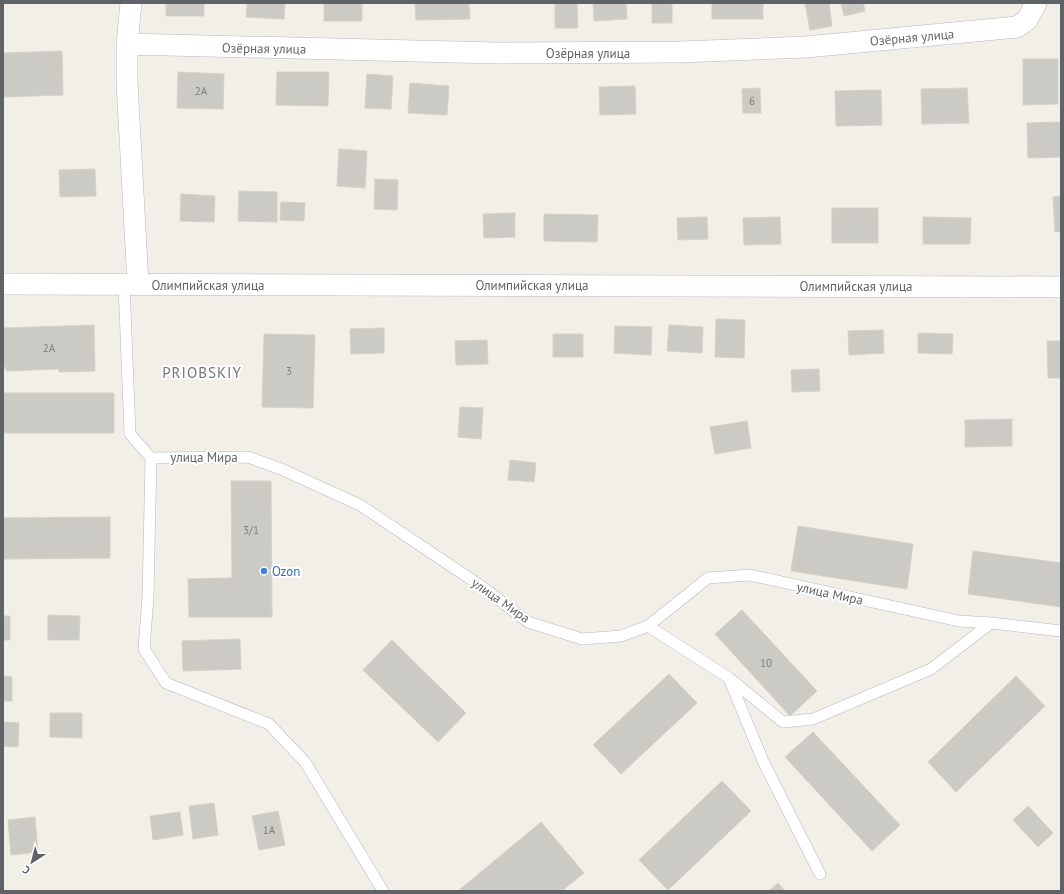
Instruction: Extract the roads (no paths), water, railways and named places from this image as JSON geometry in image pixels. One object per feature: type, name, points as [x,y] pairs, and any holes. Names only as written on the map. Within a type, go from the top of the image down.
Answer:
[{"type":"street","points":[[131,3],[127,44],[131,284]]},
{"type":"street","name":"Озёрная улица","points":[[127,44],[496,53],[680,52],[806,47],[1017,27],[1027,20],[1036,3]]},
{"type":"street","name":"Олимпийская улица","points":[[3,284],[1061,287]]},
{"type":"lane","name":"улица Мира","points":[[131,284],[130,434],[151,458],[248,457],[281,469],[360,505],[484,588],[528,622],[582,640],[621,636],[648,626],[708,578],[750,575],[959,621],[1061,631]]},
{"type":"lane","points":[[151,458],[148,597],[144,649],[166,683],[268,724],[305,762],[383,891]]},
{"type":"lane","points":[[648,626],[729,678],[783,722],[813,719],[931,669],[991,623]]},
{"type":"lane","points":[[729,678],[763,761],[820,874]]},
{"type":"place","name":"Ozon","points":[[264,571]]},
{"type":"district","name":"PRIOBSKIY","points":[[202,373]]}]
